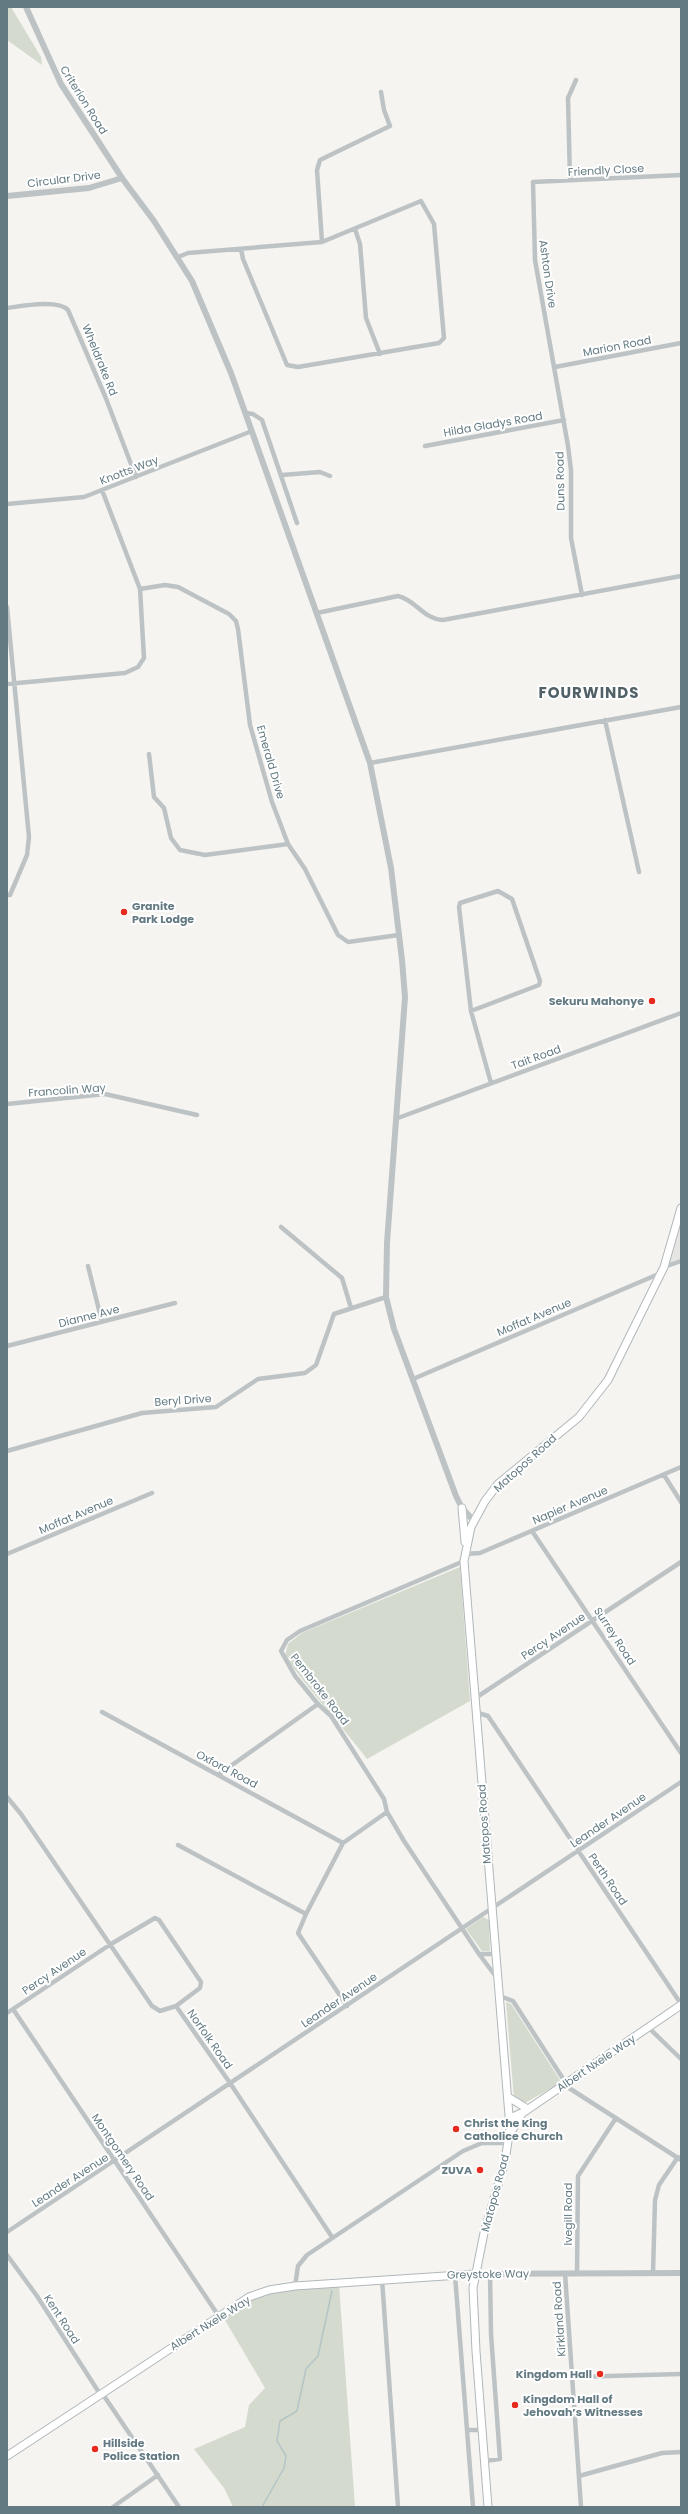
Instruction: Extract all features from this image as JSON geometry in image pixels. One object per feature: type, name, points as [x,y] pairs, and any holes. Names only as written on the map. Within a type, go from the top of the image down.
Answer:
[{"type":"main road","name":"Matopos Road","points":[[488,2507],[474,2314],[475,2274],[503,2169],[509,2140],[509,2115],[474,1699],[464,1558],[466,1544],[473,1520],[498,1484],[579,1417],[592,1403],[608,1380],[662,1270],[681,1208]]},
{"type":"main road","points":[[462,1508],[462,1523],[466,1544]]},
{"type":"main road","name":"Albert Nxele Way","points":[[527,2109],[681,2005]]},
{"type":"main road","points":[[508,2097],[515,2103],[527,2109]]},
{"type":"main road","points":[[509,2115],[527,2109]]},
{"type":"main road","points":[[509,2140],[527,2109]]},
{"type":"main road","name":"Greystoke Way","points":[[295,2286],[475,2274]]},
{"type":"main road","name":"Albert Nxele Way","points":[[7,2456],[249,2297],[269,2290],[295,2286]]},
{"type":"street","name":"Criterion Road","points":[[26,7],[61,84],[122,178],[178,257],[204,306],[246,413],[370,762],[385,833],[399,935],[404,997],[398,1118],[387,1244],[386,1297],[394,1329],[462,1508]]},
{"type":"street","points":[[570,180],[568,98],[576,80]]},
{"type":"street","points":[[322,242],[317,170],[320,160],[390,126],[384,110],[381,92]]},
{"type":"street","name":"Friendly Close","points":[[533,182],[681,175]]},
{"type":"street","name":"Circular Drive","points":[[7,196],[89,188],[122,178]]},
{"type":"street","name":"Ashton Drive","points":[[533,182],[535,260],[555,366]]},
{"type":"street","points":[[178,257],[188,253],[322,242],[421,200],[434,224],[444,338],[439,343],[380,354],[298,367],[287,365],[243,259],[241,249]]},
{"type":"street","points":[[355,229],[360,244],[366,318],[380,354]]},
{"type":"street","name":"Wheldrake Rd","points":[[7,308],[56,304],[64,306],[68,310],[105,396],[136,477]]},
{"type":"street","name":"Marion Road","points":[[555,366],[681,343]]},
{"type":"street","name":"Duns Road","points":[[555,366],[571,470],[571,538],[582,595]]},
{"type":"street","points":[[246,413],[253,414],[262,420],[282,475],[297,523]]},
{"type":"street","name":"Hilda Gladys Road","points":[[425,446],[564,420]]},
{"type":"street","name":"Knotts Way","points":[[7,504],[78,498],[136,477],[252,431]]},
{"type":"street","points":[[282,475],[320,472],[330,476]]},
{"type":"street","points":[[7,684],[125,673],[142,664],[145,652],[140,589],[102,490]]},
{"type":"street","points":[[317,613],[398,596],[409,599],[433,618],[443,620],[681,576]]},
{"type":"street","name":"Emerald Drive","points":[[140,589],[165,585],[178,587],[229,614],[236,621],[250,726],[272,802],[288,844],[305,869],[338,935],[342,940],[348,942],[399,935]]},
{"type":"street","points":[[7,607],[13,683],[26,787],[29,842],[27,855],[10,895],[7,895]]},
{"type":"street","points":[[370,762],[681,707]]},
{"type":"street","points":[[605,720],[638,872]]},
{"type":"street","points":[[150,754],[154,797],[164,808],[171,838],[180,850],[205,855],[288,844]]},
{"type":"street","points":[[471,1011],[540,984],[512,899],[498,891],[460,903],[459,907],[471,1011],[491,1083]]},
{"type":"street","name":"Tait Road","points":[[398,1118],[681,1013]]},
{"type":"street","name":"Francolin Way","points":[[7,1104],[105,1094],[197,1115]]},
{"type":"street","points":[[281,1227],[342,1278],[351,1308]]},
{"type":"street","name":"Moffat Avenue","points":[[413,1379],[681,1261]]},
{"type":"street","points":[[88,1266],[102,1322]]},
{"type":"street","name":"Beryl Drive","points":[[7,1451],[142,1413],[216,1407],[258,1378],[305,1373],[316,1365],[331,1318],[334,1314],[386,1297]]},
{"type":"street","name":"Dianne Ave","points":[[7,1346],[175,1303]]},
{"type":"street","name":"Napier Avenue","points":[[464,1558],[480,1553],[681,1467]]},
{"type":"street","points":[[664,1475],[681,1502]]},
{"type":"street","name":"Moffat Avenue","points":[[7,1554],[152,1493]]},
{"type":"street","points":[[462,1508],[473,1520]]},
{"type":"street","name":"Surrey Road","points":[[532,1531],[594,1620],[681,1753]]},
{"type":"street","name":"Pembroke Road","points":[[464,1558],[300,1632],[288,1640],[283,1647],[282,1656],[294,1676],[318,1704],[331,1716],[384,1799],[387,1812],[479,1954],[498,1980]]},
{"type":"street","name":"Percy Avenue","points":[[474,1699],[681,1562]]},
{"type":"street","points":[[218,1775],[318,1704]]},
{"type":"street","name":"Oxford Road","points":[[102,1712],[343,1842]]},
{"type":"street","name":"Perth Road","points":[[476,1712],[488,1716],[681,2005]]},
{"type":"street","name":"Leander Avenue","points":[[7,2232],[116,2161],[230,2083],[681,1782]]},
{"type":"street","name":"Norfolk Road","points":[[7,1797],[21,1814],[152,2006],[160,2011],[176,2006],[230,2083],[332,2237]]},
{"type":"street","points":[[347,2006],[299,1936],[306,1914],[343,1842],[387,1812]]},
{"type":"street","points":[[178,1845],[306,1914]]},
{"type":"street","name":"Percy Avenue","points":[[7,2013],[151,1918],[159,1920],[201,1982],[200,1988],[176,2006]]},
{"type":"street","points":[[479,1954],[495,1954]]},
{"type":"street","points":[[500,1996],[513,2001],[565,2084],[574,2092],[679,2159],[659,2185],[655,2200],[653,2273]]},
{"type":"street","name":"Montgomery Road","points":[[13,2009],[116,2161],[218,2316]]},
{"type":"street","points":[[649,2028],[681,2059]]},
{"type":"street","name":"Ivegill Road","points":[[577,2274],[578,2176],[616,2118]]},
{"type":"street","points":[[295,2286],[298,2266],[302,2259],[332,2237],[463,2151],[482,2143],[509,2140]]},
{"type":"street","name":"Kent Road","points":[[7,2255],[41,2301],[101,2393],[179,2507]]},
{"type":"street","name":"Kirkland Road","points":[[565,2273],[581,2507]]},
{"type":"street","name":"Greystoke Way","points":[[475,2274],[681,2273]]},
{"type":"street","points":[[485,2461],[500,2459],[491,2334],[490,2274]]},
{"type":"street","points":[[455,2275],[473,2507]]},
{"type":"street","points":[[382,2279],[398,2507]]},
{"type":"street","points":[[572,2377],[681,2374]]},
{"type":"street","points":[[468,2430],[483,2430]]},
{"type":"street","points":[[579,2476],[662,2453],[681,2452]]},
{"type":"street","points":[[112,2507],[120,2505],[158,2475]]},
{"type":"shaded area","points":[[7,7],[11,7],[41,57],[42,65],[7,40]]},
{"type":"shaded area","points":[[681,1215],[681,1259],[667,1264]]},
{"type":"shaded area","points":[[460,1567],[470,1701],[367,1759],[288,1661],[285,1655],[288,1644],[302,1633]]},
{"type":"shaded area","points":[[483,1917],[489,1920],[490,1951],[482,1951],[466,1929]]},
{"type":"shaded area","points":[[506,2002],[511,2004],[560,2080],[557,2085],[523,2104],[514,2099]]},
{"type":"shaded area","points":[[339,2284],[355,2507],[233,2507],[224,2488],[194,2449],[245,2427],[249,2405],[265,2388],[222,2315],[235,2307],[270,2292]]},
{"type":"waterway","points":[[262,2507],[284,2468],[286,2456],[277,2441],[280,2421],[297,2411],[306,2369],[318,2356],[332,2291]]},
{"type":"place","name":"Granite Park Lodge","points":[[124,912]]},
{"type":"place","name":"Sekuru Mahonye","points":[[652,1001]]},
{"type":"place","name":"Christ the King Catholice Church","points":[[456,2129]]},
{"type":"place","name":"ZUVA","points":[[480,2170]]},
{"type":"place","name":"Kingdom Hall","points":[[600,2374]]},
{"type":"place","name":"Kingdom Hall of Jehovah’s Witnesses","points":[[515,2405]]},
{"type":"place","name":"Hillside Police Station","points":[[95,2449]]},
{"type":"district","name":"FOURWINDS","points":[[589,693]]}]
